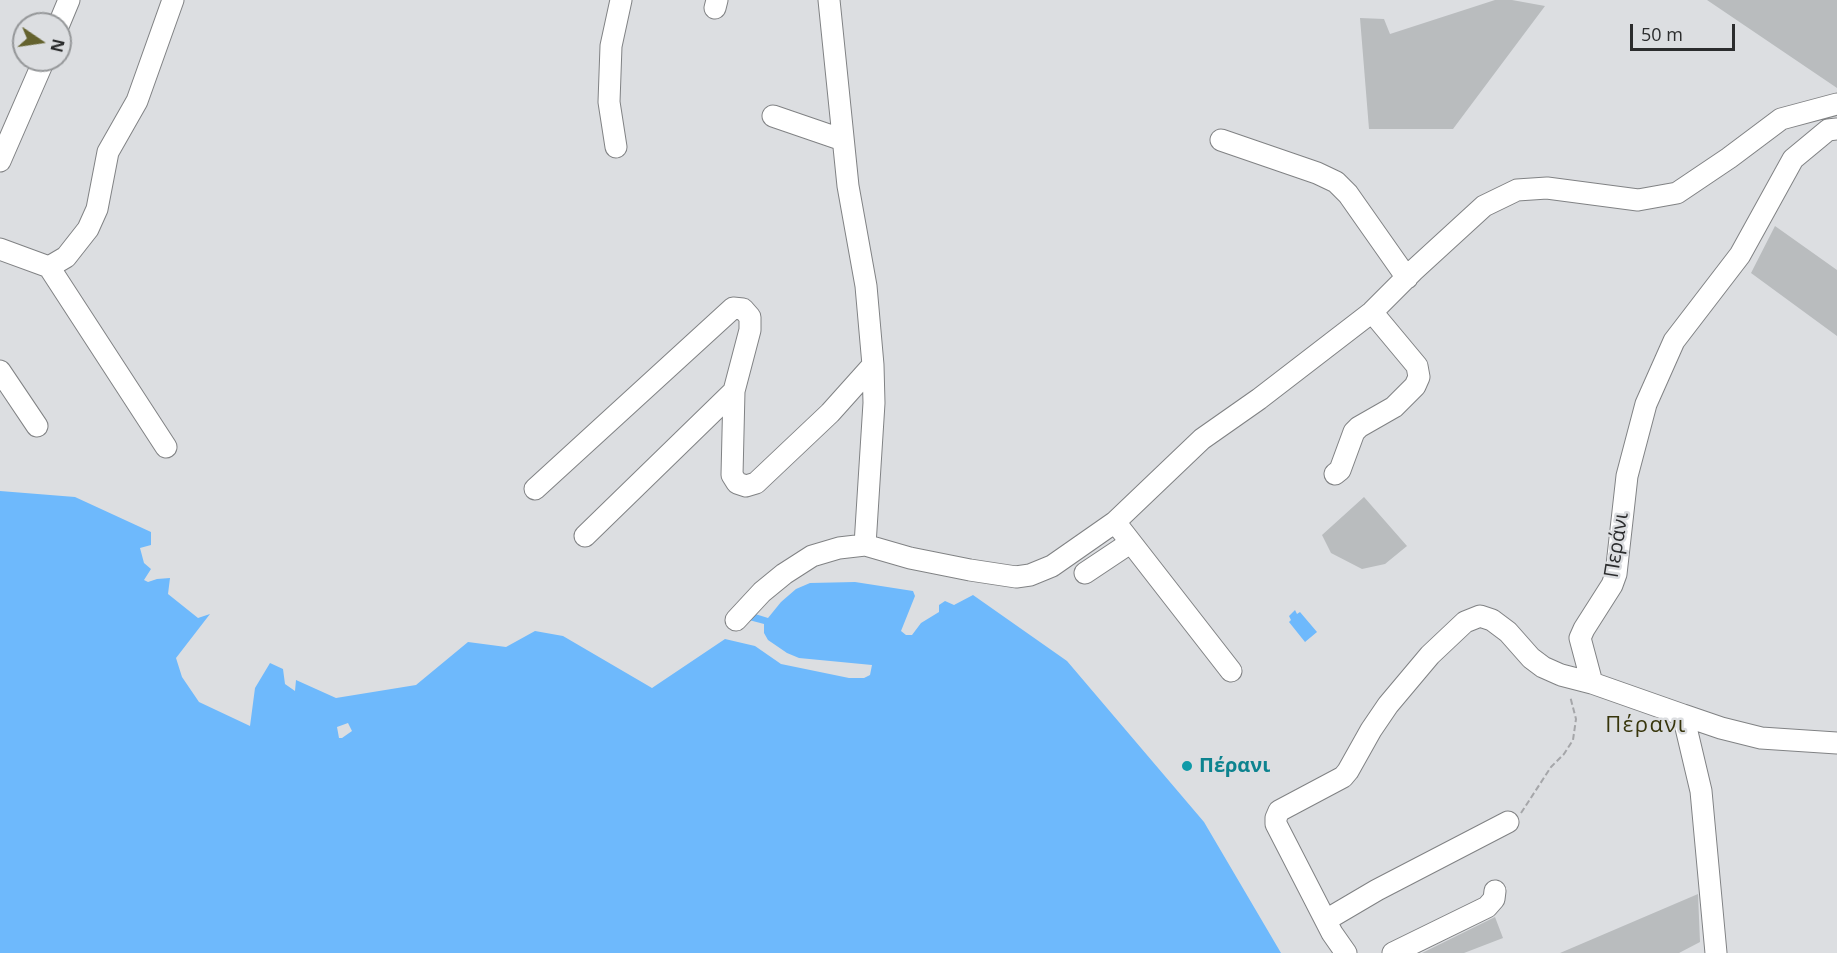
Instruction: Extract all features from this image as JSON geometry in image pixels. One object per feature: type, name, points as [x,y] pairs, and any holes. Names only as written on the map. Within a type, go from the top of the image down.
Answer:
[{"type":"street","points":[[49,267],[66,257],[88,230],[97,208],[108,152],[138,101],[173,0]]},
{"type":"street","points":[[616,147],[609,102],[611,46],[621,0]]},
{"type":"street","points":[[829,0],[848,186],[866,286],[873,365],[874,404],[865,545]]},
{"type":"street","points":[[0,161],[39,72]]},
{"type":"street","points":[[736,620],[762,592],[784,574],[812,556],[839,548],[865,545],[910,558],[1016,577],[1030,575],[1052,566],[1115,522],[1202,439],[1259,399],[1372,312],[1484,206],[1516,190],[1547,188],[1638,200],[1677,193],[1729,158],[1780,119],[1837,104]]},
{"type":"street","points":[[773,116],[843,140]]},
{"type":"street","name":"Περάνι","points":[[1592,682],[1580,638],[1612,585],[1616,574],[1627,476],[1646,404],[1658,374],[1674,341],[1740,255],[1793,159],[1828,130],[1837,129]]},
{"type":"street","points":[[1221,140],[1317,173],[1336,182],[1348,194],[1407,278]]},
{"type":"street","points":[[0,249],[49,267],[166,447]]},
{"type":"street","points":[[535,489],[733,308],[743,309],[750,317],[750,330],[734,391],[732,475],[737,483],[746,486],[756,483],[830,413],[873,365]]},
{"type":"street","points":[[1335,474],[1340,470],[1354,432],[1394,407],[1415,386],[1419,377],[1417,366],[1372,312]]},
{"type":"street","points":[[0,371],[37,426]]},
{"type":"street","points":[[585,536],[734,391]]},
{"type":"street","points":[[1115,522],[1231,671]]},
{"type":"street","points":[[1085,573],[1130,543]]},
{"type":"street","points":[[1346,953],[1326,920],[1276,824],[1276,818],[1279,811],[1343,777],[1388,705],[1430,655],[1465,622],[1480,616],[1492,620],[1508,632],[1531,658],[1543,667],[1566,676],[1592,682],[1721,729],[1761,738],[1837,743]]},
{"type":"street","points":[[1683,715],[1701,790],[1716,953]]},
{"type":"street","points":[[1326,920],[1377,890],[1509,822]]},
{"type":"street","points":[[1394,953],[1487,907],[1494,899],[1495,891]]},
{"type":"path","points":[[1509,822],[1524,811],[1551,766],[1564,754],[1573,740],[1576,719],[1566,676]]},
{"type":"water","points":[[0,491],[75,497],[151,532],[151,545],[140,548],[144,563],[151,569],[144,580],[148,582],[170,578],[168,594],[198,618],[210,614],[176,658],[182,677],[199,702],[250,726],[255,688],[270,663],[283,669],[285,684],[295,691],[296,680],[336,698],[416,685],[468,642],[506,647],[535,631],[563,636],[652,688],[725,639],[755,646],[781,664],[849,678],[864,678],[870,675],[872,665],[799,658],[787,653],[768,640],[764,633],[764,624],[749,620],[752,613],[768,618],[796,589],[810,583],[855,582],[913,591],[915,596],[901,631],[906,635],[912,635],[921,623],[939,612],[939,605],[945,601],[954,605],[973,595],[1067,661],[1204,822],[1281,953],[0,953]],"holes":[[[348,723],[352,731],[339,738],[337,727]]]},
{"type":"water","points":[[1295,610],[1297,614],[1300,612],[1317,632],[1305,642],[1289,622],[1291,620],[1289,616]]},
{"type":"building","points":[[1495,0],[1512,0],[1545,6],[1453,129],[1369,129],[1360,18],[1384,19],[1390,34]]},
{"type":"building","points":[[1707,0],[1837,0],[1837,88]]},
{"type":"building","points":[[1775,226],[1837,270],[1837,336],[1751,273]]},
{"type":"building","points":[[1364,497],[1407,546],[1385,564],[1362,569],[1331,553],[1322,535]]},
{"type":"building","points":[[1698,894],[1700,942],[1679,953],[1560,953]]},
{"type":"building","points":[[1495,917],[1503,938],[1464,953],[1422,953]]},
{"type":"place","name":"Πέρανι","points":[[1187,766]]},
{"type":"district","name":"Πέρανι","points":[[1646,726]]}]
